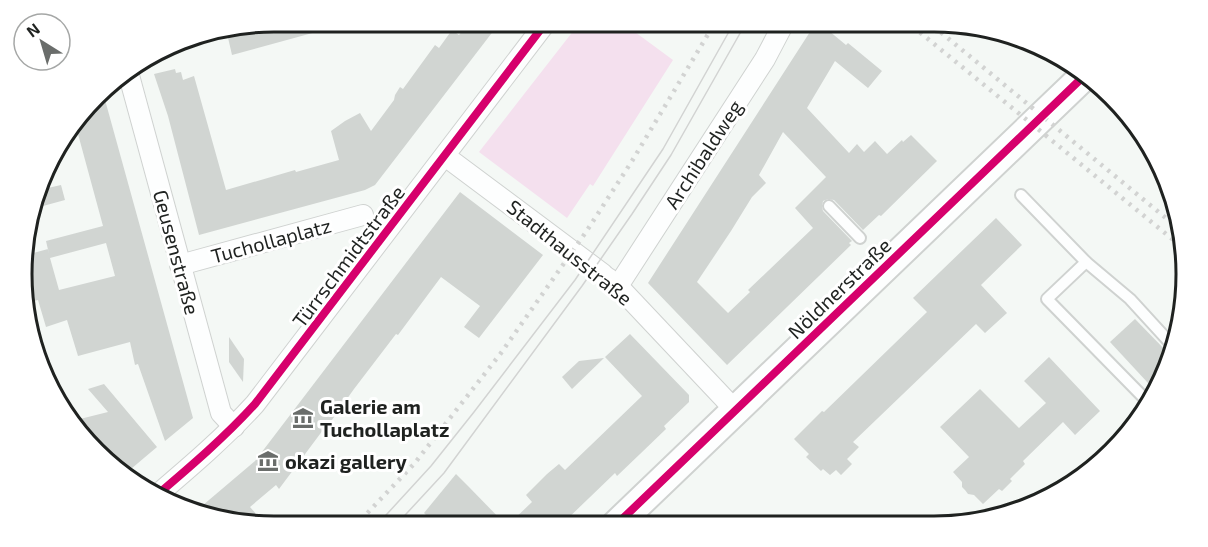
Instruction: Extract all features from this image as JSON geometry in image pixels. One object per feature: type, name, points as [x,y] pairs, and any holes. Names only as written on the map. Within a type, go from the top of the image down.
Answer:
[{"type":"street","name":"Türrschmidtstraße","points":[[163,489],[234,427],[255,405],[539,32]]},
{"type":"street","name":"Archibaldweg","points":[[609,279],[765,58],[779,32]]},
{"type":"street","name":"Geusenstraße","points":[[130,79],[221,413],[234,427]]},
{"type":"street","name":"Nöldnerstraße","points":[[625,516],[1080,80]]},
{"type":"street","name":"Stadthausstraße","points":[[446,156],[609,279],[735,410]]},
{"type":"street","name":"Tuchollaplatz","points":[[180,265],[363,215]]},
{"type":"lane","points":[[1022,195],[1086,262],[1130,299],[1167,340]]},
{"type":"lane","points":[[829,206],[860,238]]},
{"type":"lane","points":[[1086,262],[1047,299],[1143,396]]},
{"type":"shaded area","points":[[572,32],[635,32],[673,60],[593,186],[590,184],[567,218],[479,152]]},
{"type":"building","points":[[258,32],[316,32],[232,55],[228,36]]},
{"type":"building","points":[[451,32],[459,35],[461,32],[493,32],[375,185],[365,190],[199,235],[168,116],[154,74],[175,69],[176,73],[181,72],[183,80],[194,76],[226,190],[339,160],[331,131],[360,113],[371,131],[394,100],[400,87],[403,89],[435,45],[439,48]]},
{"type":"building","points":[[810,32],[830,32],[846,45],[848,43],[882,71],[868,88],[835,61],[807,108],[849,153],[857,144],[864,152],[875,141],[887,154],[911,135],[937,161],[881,216],[879,215],[863,230],[834,200],[823,201],[823,211],[852,241],[849,243],[851,245],[727,365],[648,283]],"holes":[[[783,132],[826,177],[795,208],[813,228],[748,290],[750,292],[728,313],[697,282],[752,197],[766,183],[759,175]]]},
{"type":"building","points":[[105,100],[193,418],[165,441],[138,364],[135,365],[130,342],[78,356],[67,320],[46,327],[38,300],[34,301],[32,289],[33,253],[48,249],[46,241],[103,226],[77,132]],"holes":[[[106,243],[115,276],[59,290],[50,258]]]},
{"type":"building","points":[[61,185],[65,200],[41,206],[47,188]]},
{"type":"building","points":[[460,192],[543,255],[479,338],[464,327],[480,306],[441,277],[279,489],[276,485],[250,507],[257,515],[226,511],[203,505],[255,461]]},
{"type":"building","points":[[996,218],[1022,245],[981,285],[1007,313],[985,333],[976,324],[853,442],[859,447],[847,459],[852,464],[841,475],[836,470],[830,475],[823,469],[821,471],[806,457],[809,454],[794,439],[927,312],[913,298]]},
{"type":"building","points":[[1135,319],[1164,349],[1153,378],[1148,383],[1110,342]]},
{"type":"building","points":[[630,334],[689,395],[689,402],[640,454],[617,476],[615,473],[570,516],[517,516],[532,502],[526,495],[547,474],[559,464],[565,470],[642,396],[605,357]]},
{"type":"building","points":[[229,337],[244,359],[243,382],[229,362]]},
{"type":"building","points":[[1049,357],[1100,411],[1075,435],[1063,422],[1023,461],[1025,464],[1010,479],[1012,481],[1002,491],[999,489],[983,504],[974,495],[968,494],[962,487],[962,482],[953,472],[969,457],[940,427],[980,389],[1019,428],[1046,403],[1024,381]]},
{"type":"building","points":[[604,358],[572,389],[562,377],[579,361]]},
{"type":"building","points":[[104,384],[157,447],[131,469],[102,445],[80,419],[108,412],[88,389]]},
{"type":"building","points":[[456,474],[497,516],[427,516],[424,513]]},
{"type":"tram line","points":[[385,516],[431,466],[575,280],[663,149],[729,32]]},
{"type":"tram line","points":[[404,516],[444,473],[582,286],[671,155],[741,32]]},
{"type":"railway","points":[[365,516],[414,464],[501,353],[586,232],[632,161],[709,32]]},
{"type":"railway","points":[[919,32],[1174,240]]},
{"type":"railway","points":[[940,32],[1171,222]]},
{"type":"cycle path","points":[[163,489],[220,440],[255,404],[539,32]]},
{"type":"cycle path","points":[[625,516],[1080,80]]},
{"type":"place","name":"Galerie am Tuchollaplatz","points":[[303,418]]},
{"type":"place","name":"okazi gallery","points":[[268,461]]}]
